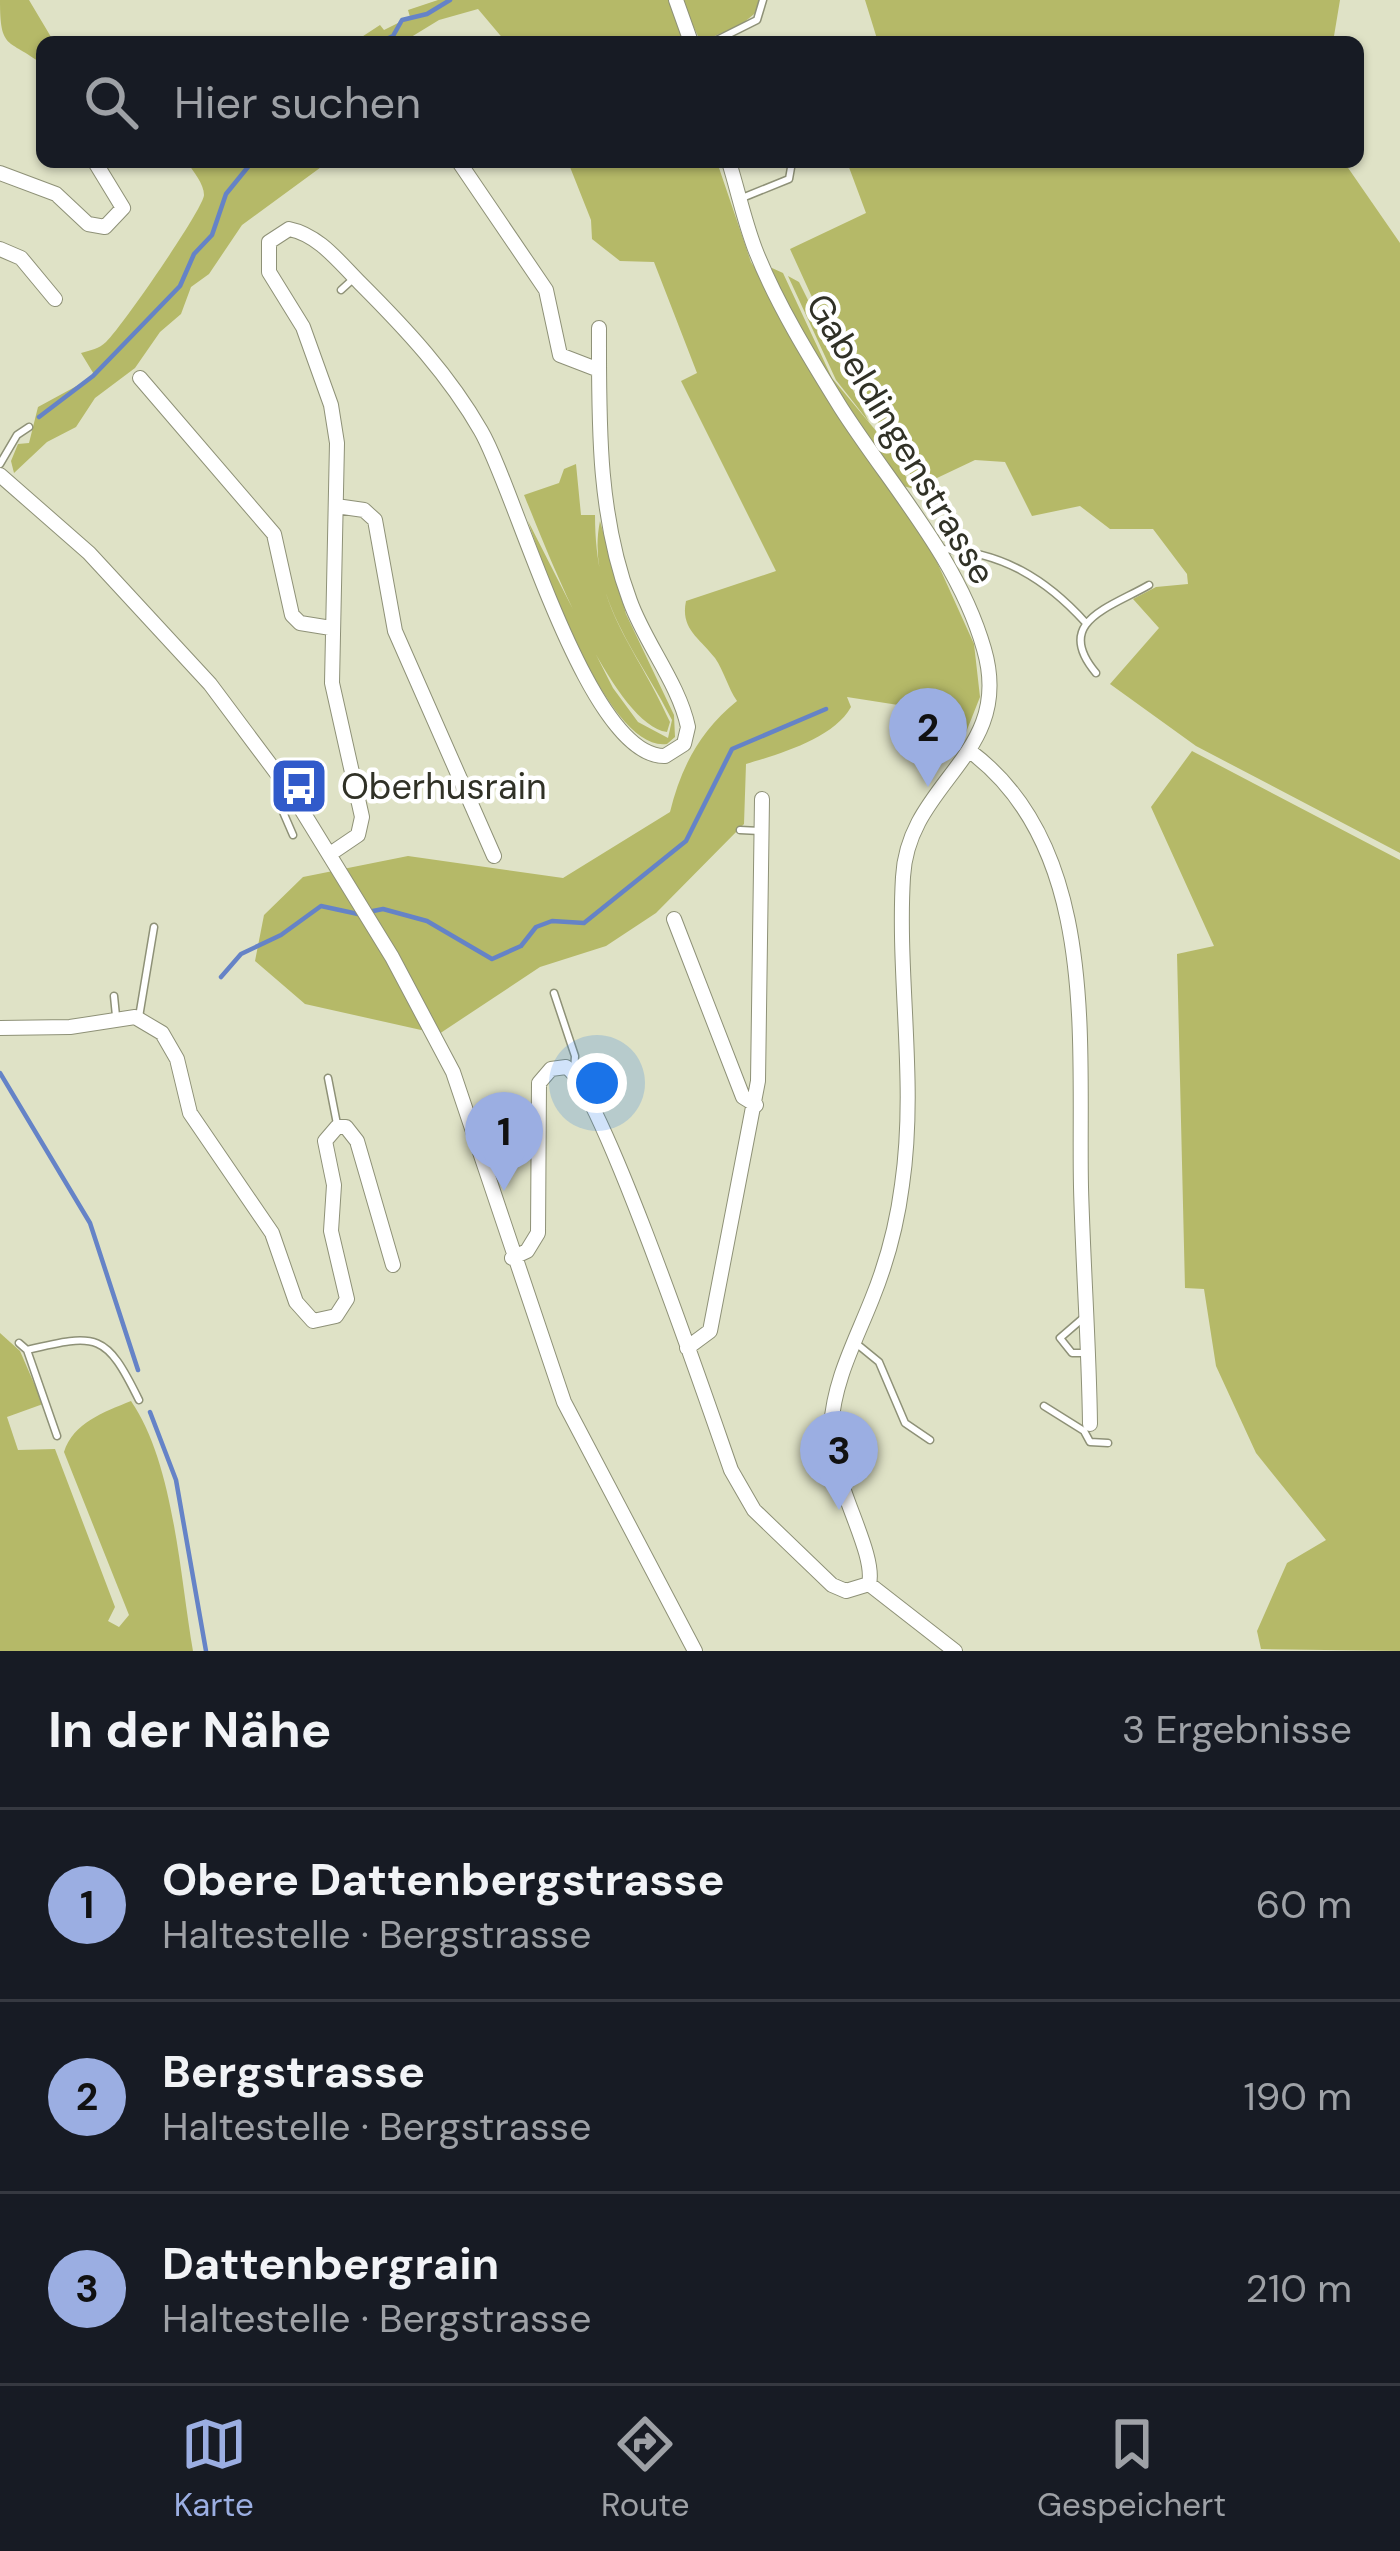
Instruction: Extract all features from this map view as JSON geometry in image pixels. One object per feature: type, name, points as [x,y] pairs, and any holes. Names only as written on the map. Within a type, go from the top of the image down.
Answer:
[{"type":"street","points":[[676,0],[690,36]]},
{"type":"street","points":[[0,173],[56,194],[88,224],[105,227],[123,208],[99,168]]},
{"type":"street","points":[[464,168],[537,261],[560,355],[599,370]]},
{"type":"street","name":"Gabeldingenstrasse","points":[[731,168],[759,260],[810,357],[939,549],[978,632],[988,667],[988,699],[971,752]]},
{"type":"street","points":[[330,854],[358,835],[362,817],[332,683],[337,443],[329,393],[303,327],[269,272],[268,242],[280,232],[300,231],[419,344],[463,401],[501,472],[545,594],[591,685],[636,745],[665,756],[684,744],[687,719],[640,630],[616,520],[598,328]]},
{"type":"street","points":[[0,249],[21,258],[55,299]]},
{"type":"street","points":[[140,377],[266,522],[283,557],[292,615],[300,623],[331,628]]},
{"type":"street","points":[[0,476],[126,590],[210,684],[284,783],[430,1022],[457,1070],[512,1258],[580,1436],[695,1651]]},
{"type":"street","points":[[336,506],[364,510],[375,520],[394,631],[494,856]]},
{"type":"street","points":[[955,1651],[869,1583],[868,1561],[840,1491],[832,1448],[833,1402],[884,1267],[905,1164],[911,916],[903,875],[911,826],[971,752],[1009,788],[1048,856],[1075,958],[1087,1427]]},
{"type":"street","points":[[687,1348],[710,1331],[756,1105],[763,1005],[762,799]]},
{"type":"street","points":[[674,920],[743,1096],[756,1105]]},
{"type":"street","points":[[0,1028],[70,1027],[116,1017],[139,1018],[171,1045],[190,1113],[272,1233],[296,1302],[313,1321],[336,1316],[347,1299],[331,1231],[334,1185],[326,1148],[328,1133],[346,1127],[357,1141],[393,1265]]},
{"type":"street","points":[[512,1258],[527,1251],[538,1233],[539,1083],[551,1069],[574,1072],[650,1243],[731,1470],[754,1510],[832,1585],[846,1591],[869,1583]]},
{"type":"lane","points":[[725,36],[757,20],[764,0]]},
{"type":"lane","points":[[739,200],[789,179],[791,168]]},
{"type":"lane","points":[[340,290],[354,278]]},
{"type":"lane","points":[[0,464],[17,435],[29,427]]},
{"type":"lane","points":[[939,549],[980,555],[1022,570],[1044,581],[1085,622]]},
{"type":"lane","points":[[1096,674],[1080,654],[1078,640],[1085,622],[1149,584]]},
{"type":"lane","points":[[284,783],[280,805],[293,835]]},
{"type":"lane","points":[[740,830],[762,831]]},
{"type":"lane","points":[[139,1018],[154,927]]},
{"type":"lane","points":[[554,993],[575,1056],[574,1072]]},
{"type":"lane","points":[[114,996],[116,1017]]},
{"type":"lane","points":[[328,1078],[337,1127]]},
{"type":"lane","points":[[1085,1317],[1060,1339],[1072,1353],[1087,1353]]},
{"type":"lane","points":[[27,1350],[90,1337],[104,1342],[140,1400]]},
{"type":"lane","points":[[854,1342],[879,1361],[904,1423],[929,1440]]},
{"type":"lane","points":[[20,1343],[27,1350],[57,1436]]},
{"type":"lane","points":[[1044,1406],[1087,1427],[1090,1442],[1108,1442]]},
{"type":"green space","points":[[0,0],[29,0],[50,36],[36,36],[36,60],[8,41]]},
{"type":"green space","points":[[438,0],[670,0],[684,36],[501,36],[478,9],[439,20],[413,36],[363,36],[380,25],[384,30],[410,17],[408,10]]},
{"type":"green space","points":[[680,0],[759,0],[759,10],[742,24],[715,36],[698,36]]},
{"type":"green space","points":[[865,0],[1340,0],[1334,36],[876,36]]},
{"type":"green space","points":[[191,168],[320,168],[242,225],[209,274],[191,287],[181,314],[160,332],[135,368],[95,398],[76,427],[47,442],[14,473],[11,461],[18,444],[29,443],[38,407],[95,376],[81,353],[101,346],[115,332],[200,204],[202,186]]},
{"type":"green space","points":[[570,168],[719,168],[751,262],[927,540],[974,644],[980,697],[959,750],[911,707],[847,697],[851,707],[832,728],[804,744],[746,764],[744,824],[656,913],[606,946],[540,967],[439,1034],[305,1004],[255,961],[264,915],[303,877],[408,856],[563,878],[670,812],[694,751],[737,701],[715,658],[689,626],[686,601],[776,571],[681,381],[697,373],[654,262],[620,261],[592,239],[591,220]]},
{"type":"green space","points":[[849,168],[1348,168],[1400,243],[1400,853],[1196,746],[1110,684],[1159,628],[1133,599],[1156,587],[1188,584],[1187,574],[1153,529],[1110,529],[1080,506],[1032,516],[1005,462],[975,460],[918,487],[843,365],[790,249],[866,213]]},
{"type":"green space","points":[[772,268],[783,273],[832,378],[877,432],[914,489],[900,485],[848,408],[787,307]]},
{"type":"green space","points":[[788,276],[799,282],[869,422],[836,380]]},
{"type":"green space","points":[[576,464],[581,515],[595,515],[609,602],[670,722],[667,732],[646,722],[603,667],[524,495],[559,483],[564,469]]},
{"type":"green space","points":[[528,521],[613,688],[638,722],[668,738],[672,720],[608,600],[598,548],[600,521],[626,614],[674,715],[675,737],[667,744],[645,739],[601,690],[563,614]]},
{"type":"green space","points":[[1192,751],[1400,860],[1400,1651],[1261,1649],[1257,1631],[1287,1563],[1326,1540],[1256,1453],[1216,1366],[1204,1289],[1185,1288],[1177,954],[1214,946],[1151,807]]},
{"type":"green space","points":[[0,1333],[20,1351],[43,1404],[7,1417],[18,1450],[55,1449],[115,1607],[108,1621],[119,1627],[129,1615],[64,1452],[82,1426],[131,1401],[166,1488],[193,1651],[0,1651]]},
{"type":"waterway","points":[[393,36],[402,20],[427,14],[450,0]]},
{"type":"waterway","points":[[39,417],[93,376],[180,286],[194,254],[212,235],[226,194],[247,168]]},
{"type":"waterway","points":[[221,977],[241,954],[281,935],[321,906],[358,914],[383,909],[427,921],[492,959],[521,946],[536,927],[552,921],[584,923],[686,841],[732,749],[826,709]]},
{"type":"waterway","points":[[0,1073],[90,1223],[138,1370]]},
{"type":"waterway","points":[[150,1412],[176,1480],[206,1651]]},
{"type":"place","name":"Oberhusrain","points":[[299,786]]},
{"type":"place","name":"Bergstrasse","points":[[928,787]]},
{"type":"place","name":"Obere Dattenbergstrasse","points":[[504,1191]]},
{"type":"place","name":"Dattenbergrain","points":[[839,1510]]}]
